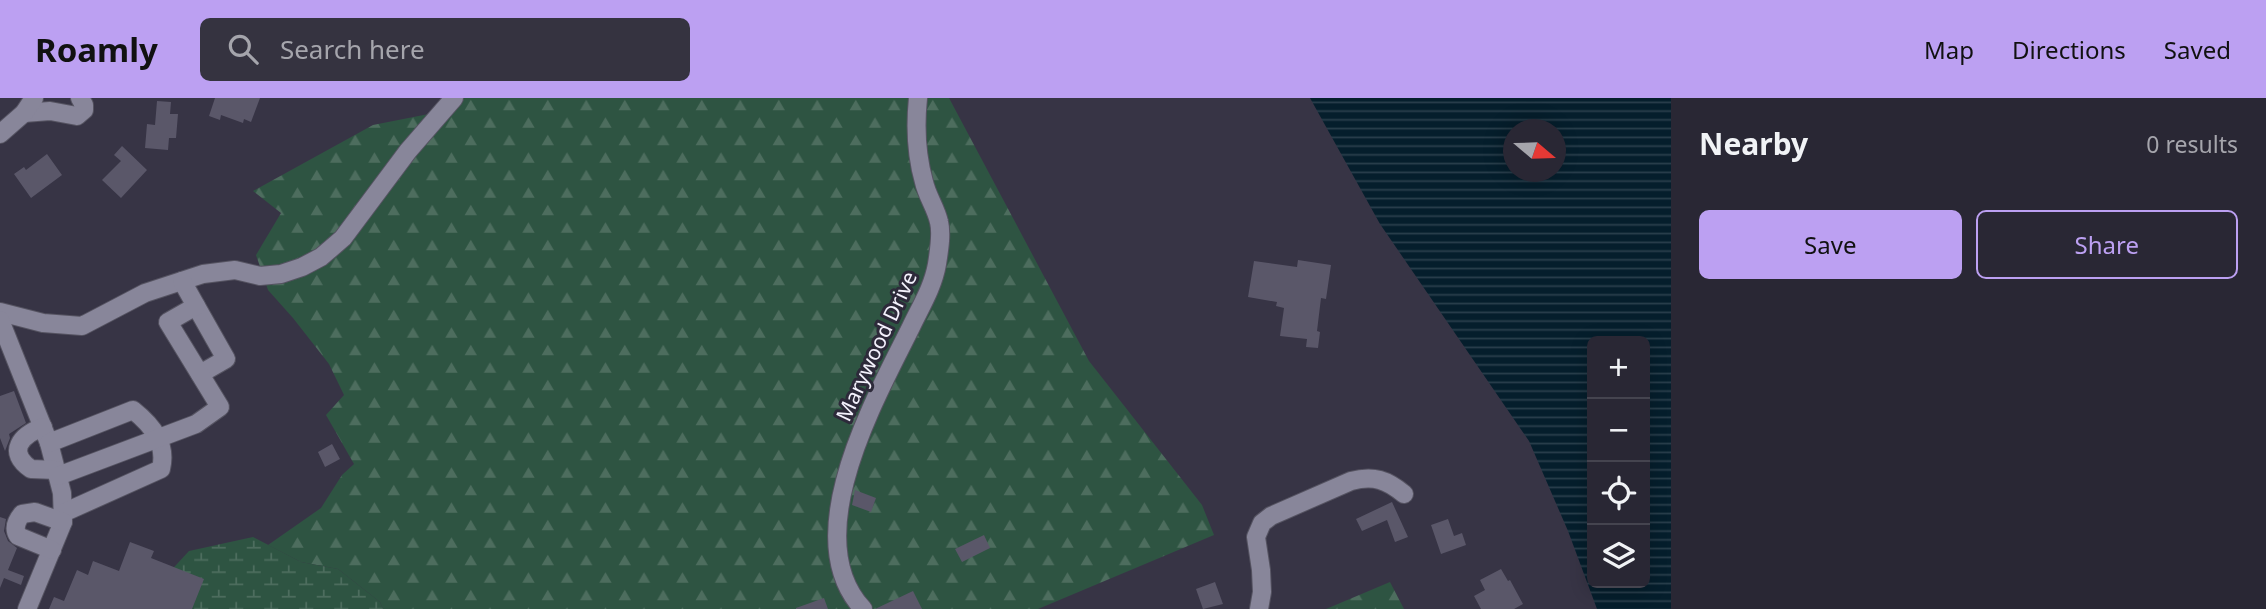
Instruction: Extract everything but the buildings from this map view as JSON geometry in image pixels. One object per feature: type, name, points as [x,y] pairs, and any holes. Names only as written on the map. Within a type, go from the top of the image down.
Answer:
[{"type":"street","points":[[0,134],[29,106],[76,116],[84,110],[80,98]]},
{"type":"street","points":[[0,312],[43,323],[82,326],[145,293],[182,281],[225,270],[260,276],[292,271],[321,257],[343,238],[408,151],[454,98]]},
{"type":"street","name":"Marywood Drive","points":[[863,609],[848,586],[840,566],[837,544],[841,501],[855,448],[931,286],[940,243],[939,222],[919,163],[916,131],[918,98]]},
{"type":"street","points":[[182,281],[226,359],[200,374]]},
{"type":"street","points":[[52,550],[18,536],[16,523],[22,514],[29,512],[63,517],[161,469],[164,455],[158,437],[145,419],[133,410],[46,435],[23,437],[19,450],[23,461],[32,469],[57,473],[158,437],[196,424],[220,407],[168,321],[196,306]]},
{"type":"street","points":[[0,320],[46,435],[62,493],[63,517],[27,609]]},
{"type":"street","points":[[1259,609],[1262,592],[1256,537],[1262,523],[1271,516],[1364,477],[1384,480],[1404,495]]},
{"type":"green space","points":[[446,98],[949,98],[1089,361],[1202,505],[1214,535],[1038,609],[383,609],[380,602],[338,569],[301,562],[268,545],[321,508],[342,475],[354,464],[326,415],[344,395],[329,364],[268,290],[256,255],[281,213],[253,191],[373,125],[449,110]]},
{"type":"green space","points":[[253,537],[301,562],[338,569],[380,602],[383,609],[181,609],[165,577],[189,551]]},
{"type":"green space","points":[[1390,582],[1404,609],[1326,609]]},
{"type":"water","points":[[1310,98],[1671,98],[1671,609],[1597,609],[1589,588],[1650,588],[1650,336],[1587,336],[1587,582],[1529,441],[1380,224]]}]
